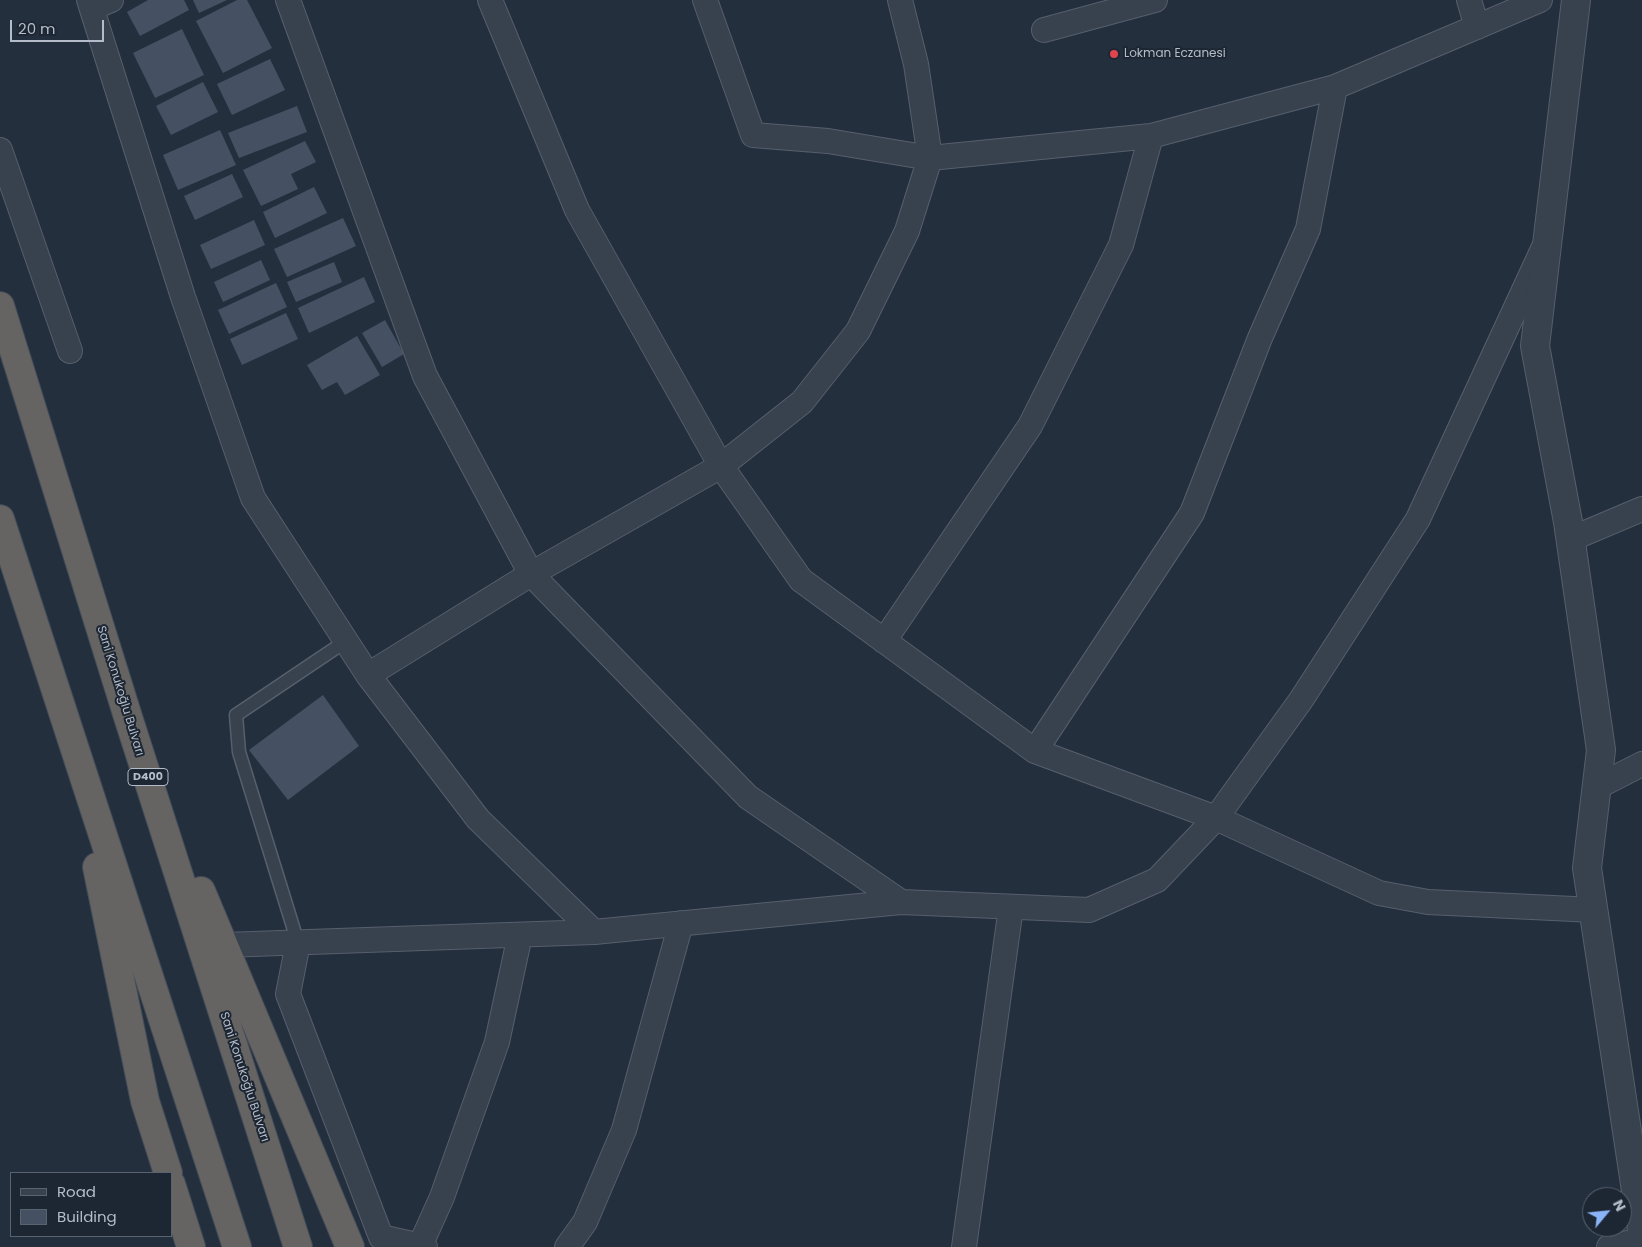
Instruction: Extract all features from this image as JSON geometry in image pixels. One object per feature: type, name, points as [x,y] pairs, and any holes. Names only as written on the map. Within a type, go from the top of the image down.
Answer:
[{"type":"highway","name":"Sani Konukoğlu Bulvarı","points":[[0,306],[128,716],[298,1247]]},
{"type":"highway","points":[[0,518],[237,1247]]},
{"type":"highway","points":[[128,716],[350,1247]]},
{"type":"highway","points":[[70,736],[145,1101],[168,1172]]},
{"type":"highway","points":[[172,1187],[191,1247]]},
{"type":"street","points":[[288,0],[425,376],[531,574],[748,797],[901,902]]},
{"type":"street","points":[[490,0],[577,210],[720,466],[801,580],[1035,751],[1216,818],[1378,892],[1428,902],[1594,910]]},
{"type":"street","points":[[705,0],[753,135],[828,142],[930,158],[1151,136],[1335,87],[1540,0]]},
{"type":"street","points":[[368,675],[531,574],[720,466],[802,402],[858,332],[907,231],[930,158],[916,64],[900,0]]},
{"type":"street","points":[[1044,30],[1155,0]]},
{"type":"street","points":[[1469,0],[1477,27]]},
{"type":"street","points":[[1576,0],[1535,346],[1571,539],[1601,750],[1587,868],[1642,1230]]},
{"type":"street","points":[[97,3],[183,297],[253,498],[368,675],[478,820],[594,932]]},
{"type":"street","points":[[1035,751],[1192,513],[1260,338],[1308,229],[1335,87]]},
{"type":"street","points":[[884,641],[1030,426],[1121,245],[1151,136]]},
{"type":"street","points":[[0,150],[70,351]]},
{"type":"street","points":[[224,945],[594,932],[901,902],[1090,910],[1156,880],[1216,818],[1302,700],[1418,519],[1548,238]]},
{"type":"street","points":[[1571,539],[1642,509]]},
{"type":"street","points":[[1597,787],[1642,764]]},
{"type":"street","points":[[964,1247],[1011,907]]},
{"type":"street","points":[[568,1247],[585,1222],[624,1130],[681,923]]},
{"type":"street","points":[[298,943],[288,994],[382,1237],[422,1246],[442,1197],[497,1042],[520,935]]},
{"type":"street","points":[[1609,1247],[1642,1240]]},
{"type":"lane","points":[[298,943],[239,752],[236,715],[346,641]]},
{"type":"building","points":[[148,0],[184,0],[189,10],[140,36],[127,12]]},
{"type":"building","points":[[193,0],[227,0],[199,13]]},
{"type":"building","points":[[237,0],[247,0],[272,48],[223,73],[196,21]]},
{"type":"building","points":[[182,29],[204,75],[155,98],[133,53]]},
{"type":"building","points":[[270,59],[285,90],[232,115],[217,84]]},
{"type":"building","points":[[203,82],[218,112],[171,135],[156,106]]},
{"type":"building","points":[[297,106],[307,132],[239,158],[228,133]]},
{"type":"building","points":[[220,130],[236,165],[178,190],[163,155]]},
{"type":"building","points":[[305,141],[316,162],[291,174],[298,189],[261,206],[243,170]]},
{"type":"building","points":[[232,174],[243,197],[195,220],[184,196]]},
{"type":"building","points":[[314,187],[327,213],[275,238],[263,212]]},
{"type":"building","points":[[343,218],[356,246],[287,277],[274,249]]},
{"type":"building","points":[[254,220],[265,245],[211,269],[200,245]]},
{"type":"building","points":[[261,260],[270,280],[223,302],[214,282]]},
{"type":"building","points":[[334,262],[342,282],[296,302],[287,282]]},
{"type":"building","points":[[364,277],[375,302],[309,333],[298,308]]},
{"type":"building","points":[[276,283],[287,307],[229,334],[218,310]]},
{"type":"building","points":[[286,313],[298,339],[242,365],[230,339]]},
{"type":"building","points":[[385,320],[404,354],[382,367],[362,333]]},
{"type":"building","points":[[357,336],[380,375],[345,395],[337,382],[322,390],[307,365]]},
{"type":"building","points":[[323,695],[359,746],[288,800],[249,750]]},
{"type":"place","name":"Lokman Eczanesi","points":[[1114,54]]}]
